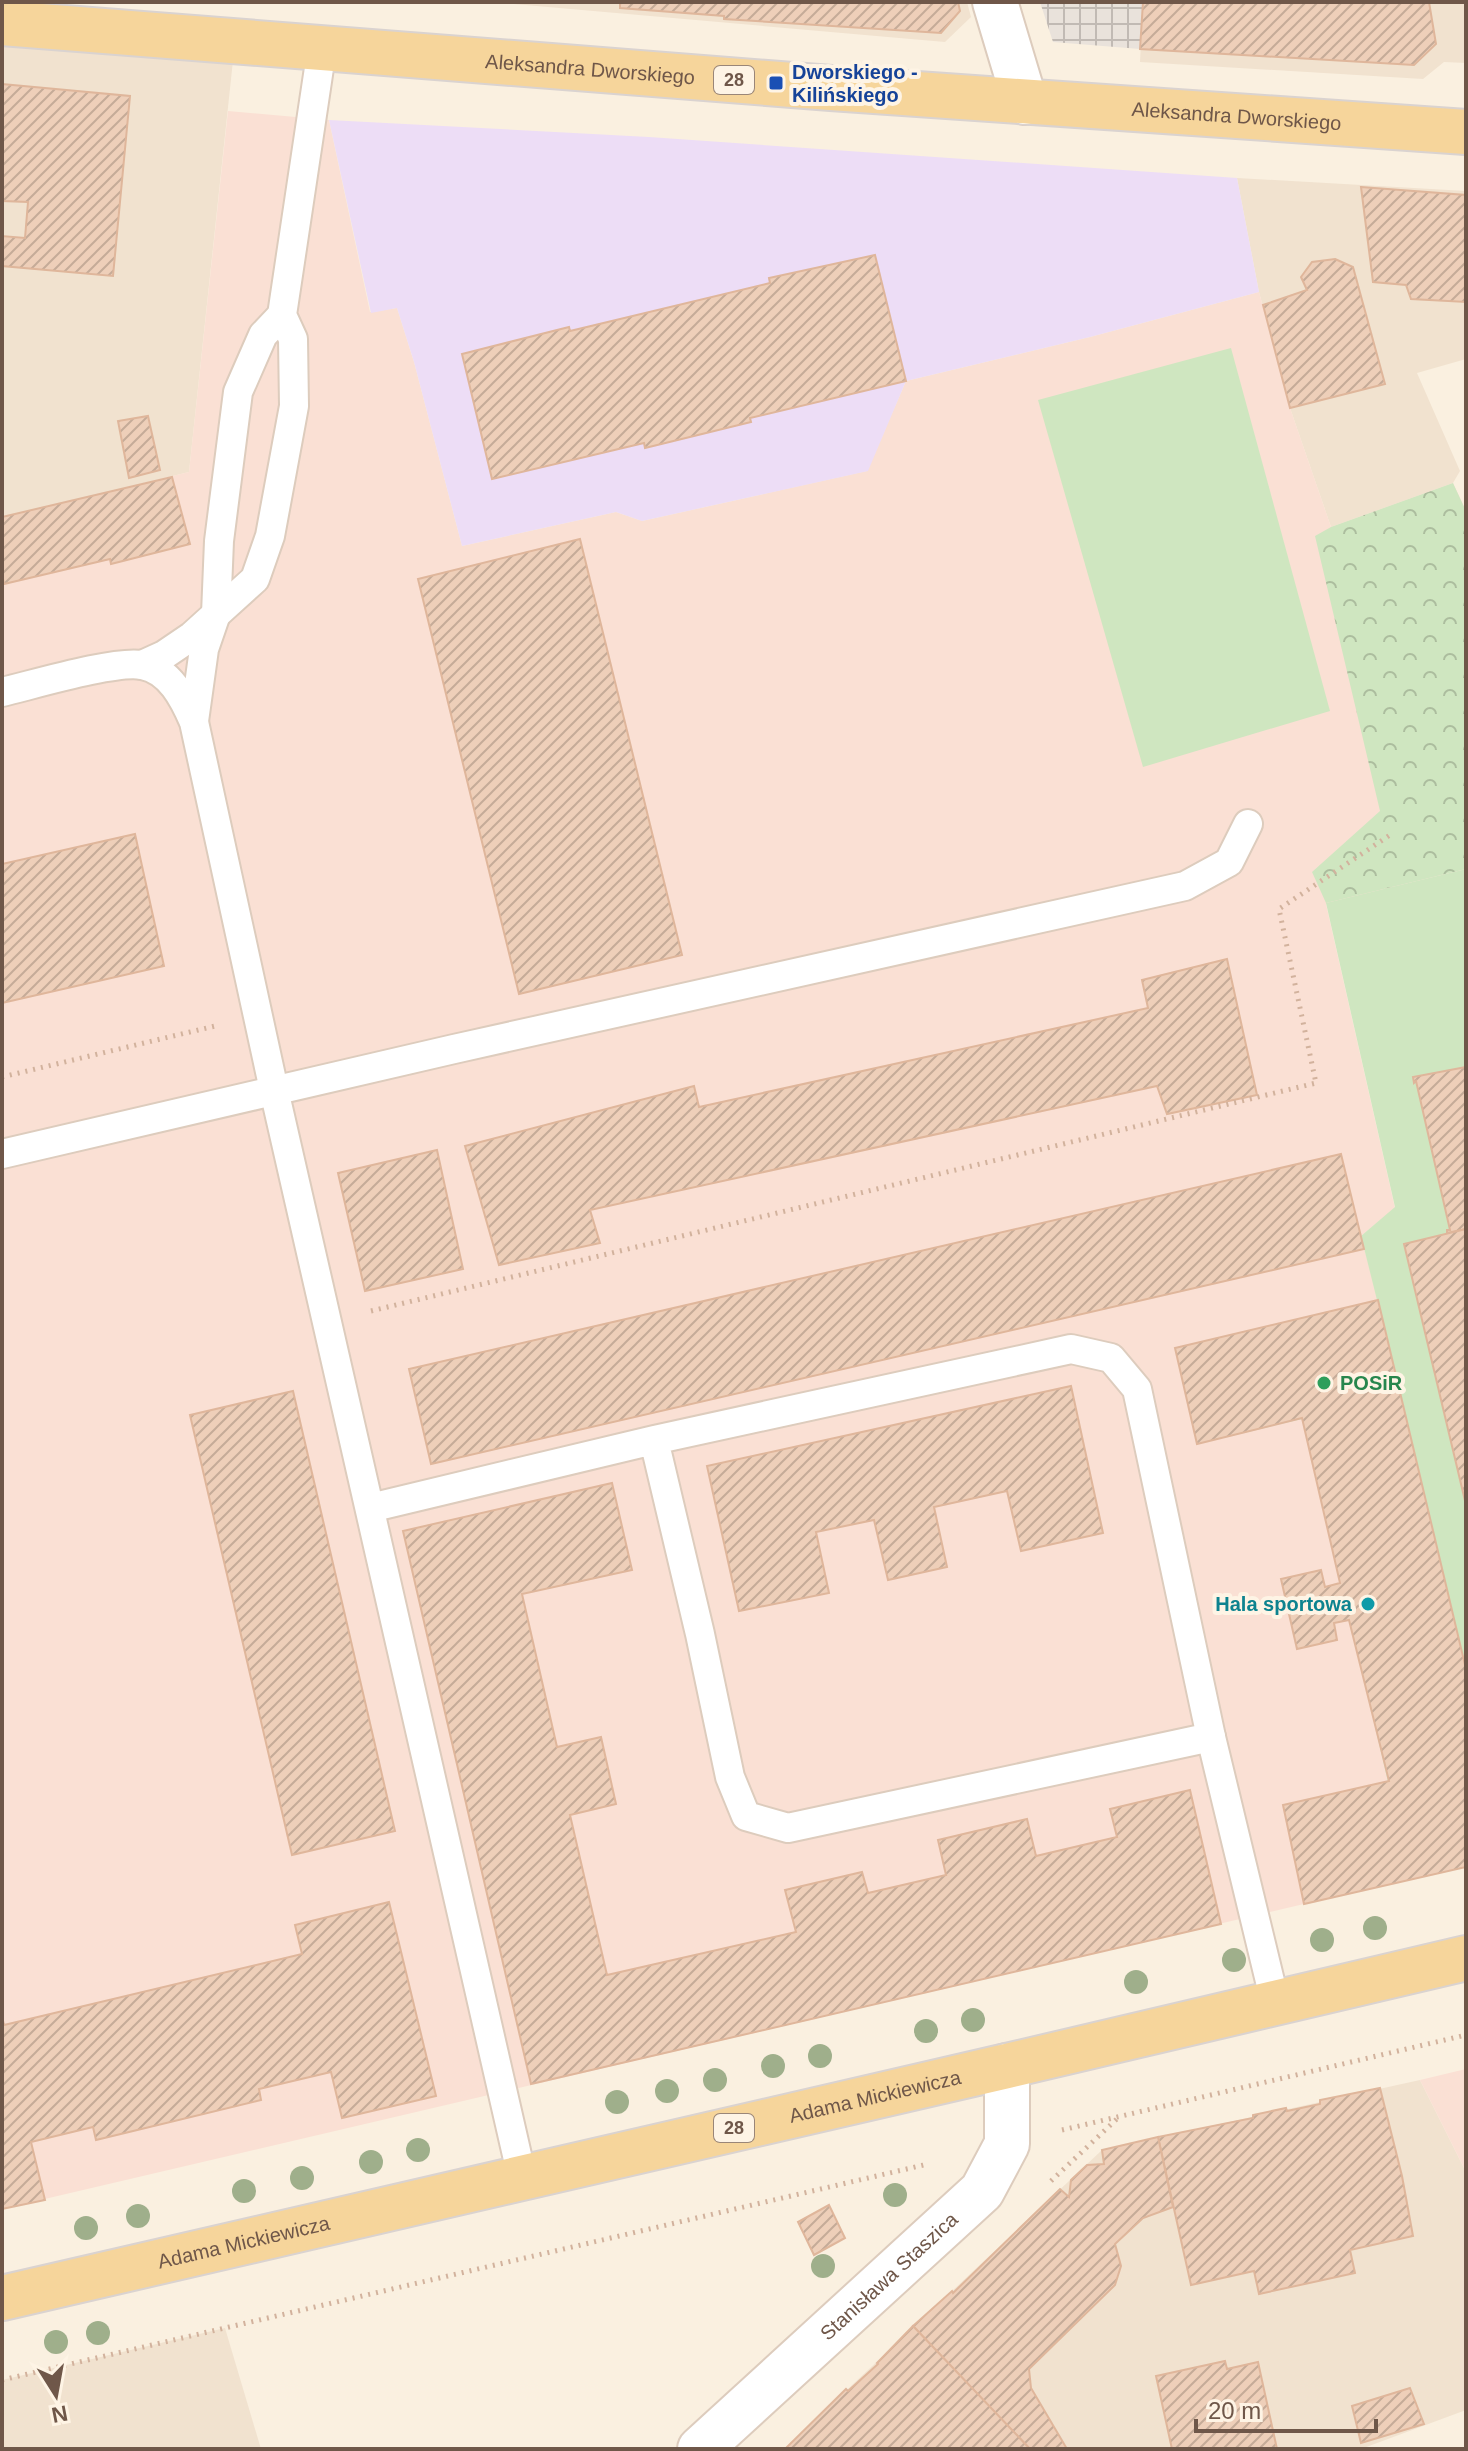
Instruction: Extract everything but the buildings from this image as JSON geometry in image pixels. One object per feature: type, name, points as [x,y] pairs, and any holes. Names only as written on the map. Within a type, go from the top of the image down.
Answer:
[{"type":"main road","name":"Aleksandra Dworskiego","points":[[2,23],[1025,102],[1466,132]]},
{"type":"main road","name":"Adama Mickiewicza","points":[[2,2298],[1466,1958]]},
{"type":"street","points":[[995,2],[1025,102]]},
{"type":"street","name":"Stanisława Staszica","points":[[700,2449],[982,2191],[1007,2144],[1007,2066]]},
{"type":"lane","points":[[2,692],[116,666],[142,665],[192,636],[255,579],[270,536],[294,406],[293,339],[282,315],[322,48]]},
{"type":"lane","points":[[194,722],[204,649],[216,614],[219,541],[238,392],[263,335],[282,315]]},
{"type":"lane","points":[[142,665],[160,674],[180,692],[194,722],[274,1090],[522,2177]]},
{"type":"lane","points":[[2,1154],[1185,886],[1229,862],[1248,824]]},
{"type":"lane","points":[[370,1508],[654,1440],[1071,1349],[1111,1358],[1137,1389],[1211,1737],[1275,2002]]},
{"type":"lane","points":[[654,1440],[730,1777],[746,1816],[788,1828],[1211,1737]]},
{"type":"path","points":[[327,1322],[1316,1083],[1279,909],[1393,833]]},
{"type":"path","points":[[2,1077],[258,1015]]},
{"type":"path","points":[[1121,2116],[1466,2035]]},
{"type":"path","points":[[2,2380],[918,2166]]},
{"type":"shaded area","points":[[491,2],[967,2],[971,17],[945,42]]},
{"type":"shaded area","points":[[1040,2],[1143,2],[1140,49],[1053,42]]},
{"type":"shaded area","points":[[1143,2],[1466,2],[1466,63],[1444,62],[1423,79],[1140,62]]},
{"type":"shaded area","points":[[2,23],[235,42],[189,472],[2,518]]},
{"type":"shaded area","points":[[228,111],[329,120],[370,312],[397,308],[462,546],[616,512],[642,521],[867,471],[906,381],[1259,292],[1290,408],[1331,527],[1453,483],[1466,511],[1466,869],[1326,904],[1395,1208],[1361,1236],[1378,1300],[1175,1348],[1302,1418],[1340,1583],[1325,1587],[1321,1571],[1281,1579],[1334,1623],[1349,1620],[1389,1781],[1304,1904],[2,2209],[2,517],[189,472]]},
{"type":"shaded area","points":[[329,120],[649,137],[1237,178],[1259,292],[906,381],[868,471],[642,521],[616,512],[462,546],[397,308],[371,313]]},
{"type":"shaded area","points":[[1237,178],[1466,191],[1466,359],[1417,373],[1460,471],[1453,483],[1331,527],[1290,408],[1259,292]]},
{"type":"shaded area","points":[[1466,2069],[1466,2172],[1420,2080]]},
{"type":"shaded area","points":[[1420,2080],[1466,2172],[1466,2410],[1361,2449],[784,2449],[1102,2150]]},
{"type":"shaded area","points":[[225,2328],[261,2449],[2,2449],[2,2380]]},
{"type":"green space","points":[[1231,348],[1330,711],[1143,767],[1038,400]]},
{"type":"green space","points":[[1453,483],[1466,511],[1466,869],[1326,903],[1312,872],[1380,811],[1315,536],[1331,527]]},
{"type":"green space","name":"POSiR","points":[[1466,869],[1466,1866],[1388,1782],[1350,1620],[1334,1623],[1337,1640],[1297,1649],[1281,1579],[1321,1570],[1325,1587],[1340,1583],[1302,1419],[1197,1444],[1175,1348],[1377,1300],[1361,1236],[1395,1207],[1326,903]]},
{"type":"place","name":"Dworskiego - Kilińskiego","points":[[776,83]]},
{"type":"place","name":"POSiR","points":[[1324,1383]]},
{"type":"place","name":"Hala sportowa","points":[[1368,1604]]}]
